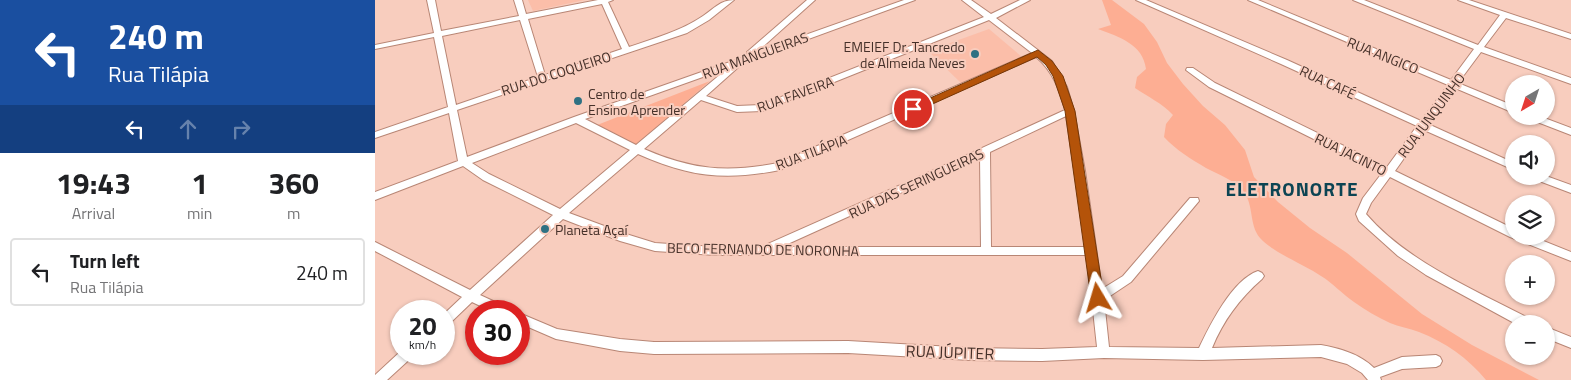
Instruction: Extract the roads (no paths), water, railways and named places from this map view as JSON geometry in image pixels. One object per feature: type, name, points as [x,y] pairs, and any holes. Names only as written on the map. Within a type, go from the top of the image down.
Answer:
[{"type":"street","points":[[431,0],[463,162]]},
{"type":"street","points":[[518,0],[542,77]]},
{"type":"street","points":[[375,47],[606,0],[627,50]]},
{"type":"street","name":"RUA DO COQUEIRO","points":[[375,135],[542,77],[684,31],[698,24],[730,0]]},
{"type":"street","points":[[455,311],[562,213],[700,97],[811,0]]},
{"type":"street","name":"RUA MANGUEIRAS","points":[[375,196],[577,119],[911,0]]},
{"type":"street","points":[[966,0],[1038,53],[1049,63],[1058,76],[1070,111],[1092,251],[1104,352]]},
{"type":"street","name":"RUA FAVEIRA","points":[[700,97],[737,110],[745,111],[762,108],[991,18],[1026,0]]},
{"type":"street","name":"RUA CAFÉ","points":[[1140,0],[1284,62],[1505,163]]},
{"type":"street","name":"RUA ANGICO","points":[[1252,0],[1505,106]]},
{"type":"street","points":[[1357,0],[1481,49],[1571,81]]},
{"type":"street","points":[[1463,0],[1504,16],[1571,37]]},
{"type":"street","name":"RUA JUNQUINHO","points":[[1504,16],[1363,207],[1361,216],[1402,254],[1430,272],[1511,315]]},
{"type":"street","name":"RUA TILÁPIA","points":[[577,119],[637,149],[689,168],[720,173],[751,172],[780,166],[1038,53]]},
{"type":"street","name":"RUA JACINTO","points":[[1190,70],[1212,85],[1505,230]]},
{"type":"street","name":"RUA DAS SERINGUEIRAS","points":[[759,251],[826,224],[1070,111]]},
{"type":"street","points":[[1553,125],[1571,132]]},
{"type":"street","points":[[985,151],[986,250]]},
{"type":"street","name":"BECO FERNANDO DE NORONHA","points":[[463,162],[509,189],[549,209],[655,248],[715,251],[1092,251]]},
{"type":"street","points":[[1555,183],[1571,190]]},
{"type":"street","points":[[1098,298],[1127,278],[1194,201]]},
{"type":"street","points":[[1541,245],[1571,257]]},
{"type":"street","points":[[375,246],[477,300]]},
{"type":"street","points":[[1203,354],[1215,327],[1231,299],[1258,276]]},
{"type":"street","name":"RUA JÚPITER","points":[[530,323],[557,334],[621,345],[654,348],[848,347],[1024,355],[1104,352],[1203,354],[1321,351],[1337,353],[1351,359],[1374,377]]},
{"type":"street","points":[[1555,336],[1571,343]]},
{"type":"street","points":[[1374,377],[1402,363],[1436,361]]},
{"type":"street","points":[[377,380],[394,365]]},
{"type":"place","name":"EMEIEF Dr. Tancredo de Almeida Neves","points":[[975,54]]},
{"type":"place","name":"Centro de Ensino Aprender","points":[[578,101]]},
{"type":"place","name":"Planeta Açaí","points":[[545,229]]},
{"type":"district","name":"ELETRONORTE","points":[[1292,188]]}]
